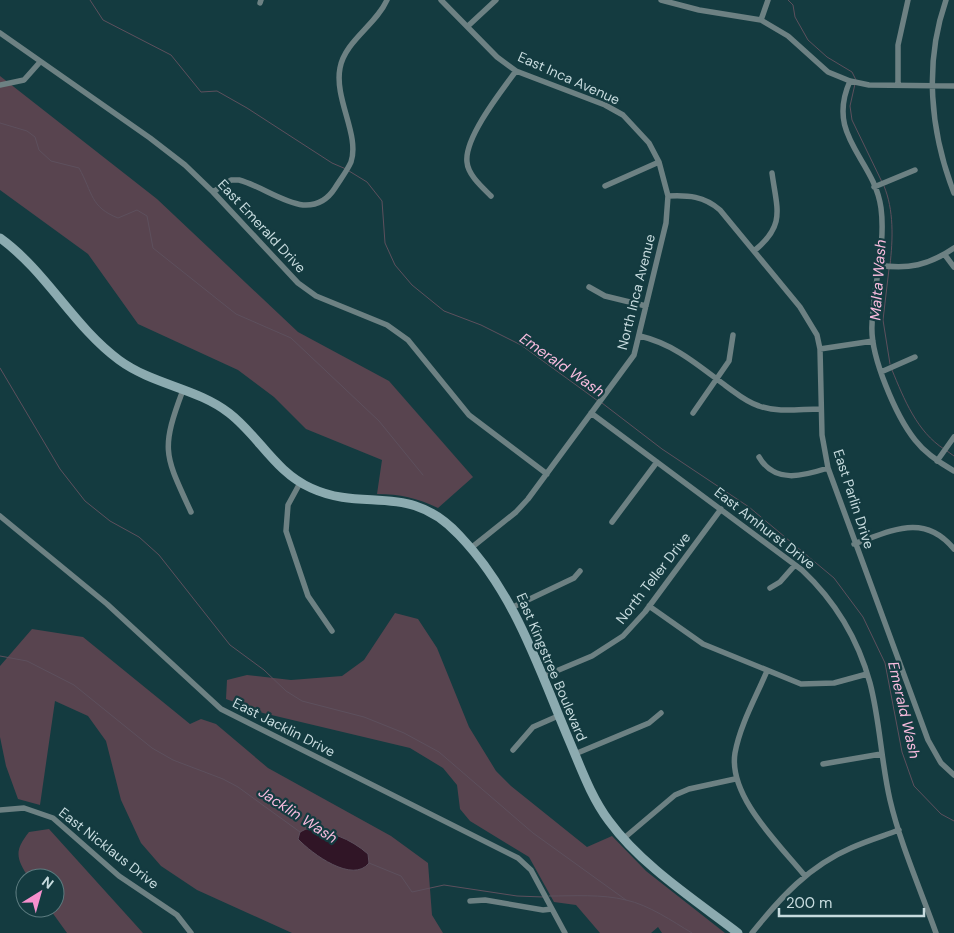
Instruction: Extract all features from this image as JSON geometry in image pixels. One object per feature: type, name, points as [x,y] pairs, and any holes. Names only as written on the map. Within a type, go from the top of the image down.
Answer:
[{"type":"street","points":[[214,192],[231,180],[240,180],[301,204],[315,204],[331,195],[350,163],[352,156],[350,132],[340,94],[340,66],[348,50],[380,12],[387,0]]},
{"type":"street","name":"East Inca Avenue","points":[[441,0],[497,57],[516,71],[605,105],[623,115],[649,143],[659,162]]},
{"type":"street","points":[[468,26],[496,0]]},
{"type":"street","points":[[661,0],[699,10],[761,20],[788,36],[828,72],[850,81],[869,85],[954,86]]},
{"type":"street","points":[[761,20],[768,0]]},
{"type":"street","points":[[898,86],[898,45],[908,0]]},
{"type":"street","points":[[946,0],[935,42],[932,86],[939,149],[954,193]]},
{"type":"street","name":"East Emerald Drive","points":[[0,33],[185,164],[214,192],[298,283],[316,296],[387,326],[408,340],[469,415],[547,474]]},
{"type":"street","points":[[0,85],[24,80],[40,62]]},
{"type":"street","points":[[491,196],[470,170],[467,154],[473,137],[493,103],[516,71]]},
{"type":"street","points":[[850,81],[842,106],[843,124],[849,141],[874,187],[881,215],[872,325],[873,341],[881,372],[909,431],[920,446],[937,461],[954,471]]},
{"type":"street","points":[[605,186],[659,162]]},
{"type":"street","name":"North Inca Avenue","points":[[471,548],[516,512],[547,474],[634,355],[666,223],[668,196],[659,162]]},
{"type":"street","points":[[874,187],[915,170]]},
{"type":"street","points":[[754,251],[770,237],[776,224],[772,173]]},
{"type":"street","name":"East Parlin Drive","points":[[668,196],[685,195],[713,204],[754,251],[812,324],[820,349],[820,409],[822,435],[828,468],[854,544],[928,740],[941,763],[954,775]]},
{"type":"street","name":"East Kingstree Boulevard","points":[[0,238],[31,264],[93,336],[112,355],[140,373],[211,401],[231,415],[279,467],[300,483],[332,496],[389,499],[420,507],[448,523],[498,582],[512,607],[595,800],[623,839],[652,866],[738,933]]},
{"type":"street","points":[[878,265],[912,267],[927,264],[954,248]]},
{"type":"street","points":[[945,255],[954,267]]},
{"type":"street","points":[[589,287],[597,293],[646,306]]},
{"type":"street","points":[[692,412],[729,361],[733,335]]},
{"type":"street","points":[[640,336],[668,345],[749,402],[764,408],[820,409]]},
{"type":"street","points":[[820,349],[873,341]]},
{"type":"street","points":[[881,372],[915,356]]},
{"type":"street","points":[[183,390],[168,434],[167,449],[171,470],[191,512]]},
{"type":"street","name":"East Amhurst Drive","points":[[592,413],[795,565],[819,588],[842,618],[856,644],[866,674],[890,800],[936,933]]},
{"type":"street","points":[[937,461],[954,437]]},
{"type":"street","points":[[759,457],[772,472],[784,476],[796,476],[828,468]]},
{"type":"street","points":[[612,522],[657,462]]},
{"type":"street","points":[[300,483],[288,505],[286,531],[308,596],[332,631]]},
{"type":"street","name":"North Teller Drive","points":[[542,677],[592,656],[612,645],[632,627],[721,509]]},
{"type":"street","name":"East Jacklin Drive","points":[[0,516],[107,604],[212,703],[229,714],[510,853],[531,870],[565,933]]},
{"type":"street","points":[[854,544],[899,528],[919,527],[937,534],[954,549]]},
{"type":"street","points":[[770,588],[780,582],[795,565]]},
{"type":"street","points":[[512,607],[574,578],[580,571]]},
{"type":"street","points":[[649,606],[703,644],[801,684],[834,683],[866,674]]},
{"type":"street","points":[[767,670],[737,746],[735,779],[744,800],[804,876]]},
{"type":"street","points":[[575,754],[649,723],[661,713]]},
{"type":"street","points":[[512,750],[533,727],[558,716]]},
{"type":"street","points":[[822,764],[881,754]]},
{"type":"street","points":[[623,839],[675,795],[689,789],[735,779]]},
{"type":"street","name":"East Nicklaus Drive","points":[[0,810],[24,808],[53,818],[123,879],[177,915],[191,933]]},
{"type":"street","points":[[752,933],[777,902],[804,876],[824,862],[850,848],[899,830]]},
{"type":"street","points":[[470,901],[485,900],[543,910],[552,909]]},
{"type":"shaded area","points":[[0,76],[157,199],[298,332],[389,381],[473,477],[438,508],[408,497],[377,494],[382,460],[306,429],[274,397],[238,370],[138,324],[88,254],[0,190]]},
{"type":"shaded area","points":[[395,613],[418,619],[437,648],[469,727],[496,771],[511,786],[587,847],[612,836],[646,871],[725,933],[662,933],[658,927],[651,933],[600,933],[576,905],[554,902],[529,857],[470,821],[460,809],[457,785],[443,768],[410,748],[263,713],[226,699],[227,680],[247,675],[291,680],[342,676],[364,660]]},
{"type":"shaded area","points":[[32,629],[83,637],[190,724],[201,719],[216,724],[268,768],[391,836],[428,863],[432,915],[443,933],[292,933],[197,890],[161,866],[141,843],[121,800],[106,741],[88,716],[55,701],[40,805],[18,799],[6,766],[0,737],[0,666]]},
{"type":"shaded area","points":[[49,829],[143,933],[67,933],[56,918],[65,918],[65,868],[23,868],[18,855],[21,844],[29,832]]},
{"type":"shaded area","points":[[306,829],[323,831],[347,840],[368,854],[369,863],[362,869],[353,870],[343,869],[322,859],[298,839],[300,832]]},
{"type":"waterway","name":"Emerald Wash","points":[[90,0],[103,20],[171,55],[201,92],[217,91],[247,108],[332,163],[346,169]]},
{"type":"waterway","name":"Malta Wash","points":[[788,0],[793,5],[795,17],[808,40],[827,57],[852,72],[856,80]]},
{"type":"waterway","name":"Malta Wash","points":[[855,84],[850,106],[852,120],[882,182]]},
{"type":"waterway","points":[[0,123],[27,131],[35,137],[39,150],[51,161],[79,168],[93,198],[109,214],[118,218],[137,210],[147,216],[153,248],[236,314],[291,338],[379,421],[423,475]]},
{"type":"waterway","name":"Emerald Wash","points":[[349,171],[367,182],[382,201],[385,243],[395,265],[412,285],[444,311],[481,325],[521,345],[598,401]]},
{"type":"waterway","name":"Malta Wash","points":[[884,186],[890,205],[892,225],[890,265]]},
{"type":"waterway","name":"Malta Wash","points":[[889,269],[883,320],[890,364]]},
{"type":"waterway","points":[[0,368],[60,469],[85,501],[110,521],[139,537],[159,555],[230,645],[264,670],[286,691],[302,701],[364,717],[404,733],[439,752],[533,833],[626,900]]},
{"type":"waterway","name":"Malta Wash","points":[[892,370],[912,414],[926,434],[944,449]]},
{"type":"waterway","name":"Emerald Wash","points":[[602,403],[662,449],[749,507],[834,578],[863,617],[885,663],[902,752],[914,786],[941,814],[954,821]]},
{"type":"waterway","name":"Malta Wash","points":[[947,451],[954,456]]},
{"type":"waterway","name":"Jacklin Wash","points":[[0,656],[27,661],[74,685],[152,748],[173,760],[223,779],[238,787],[300,832]]},
{"type":"waterway","name":"Jacklin Wash","points":[[369,863],[401,876],[412,892],[444,885],[517,896],[543,897]]},
{"type":"waterway","name":"Jacklin Wash","points":[[549,896],[598,896],[635,902],[652,909],[692,933]]}]
